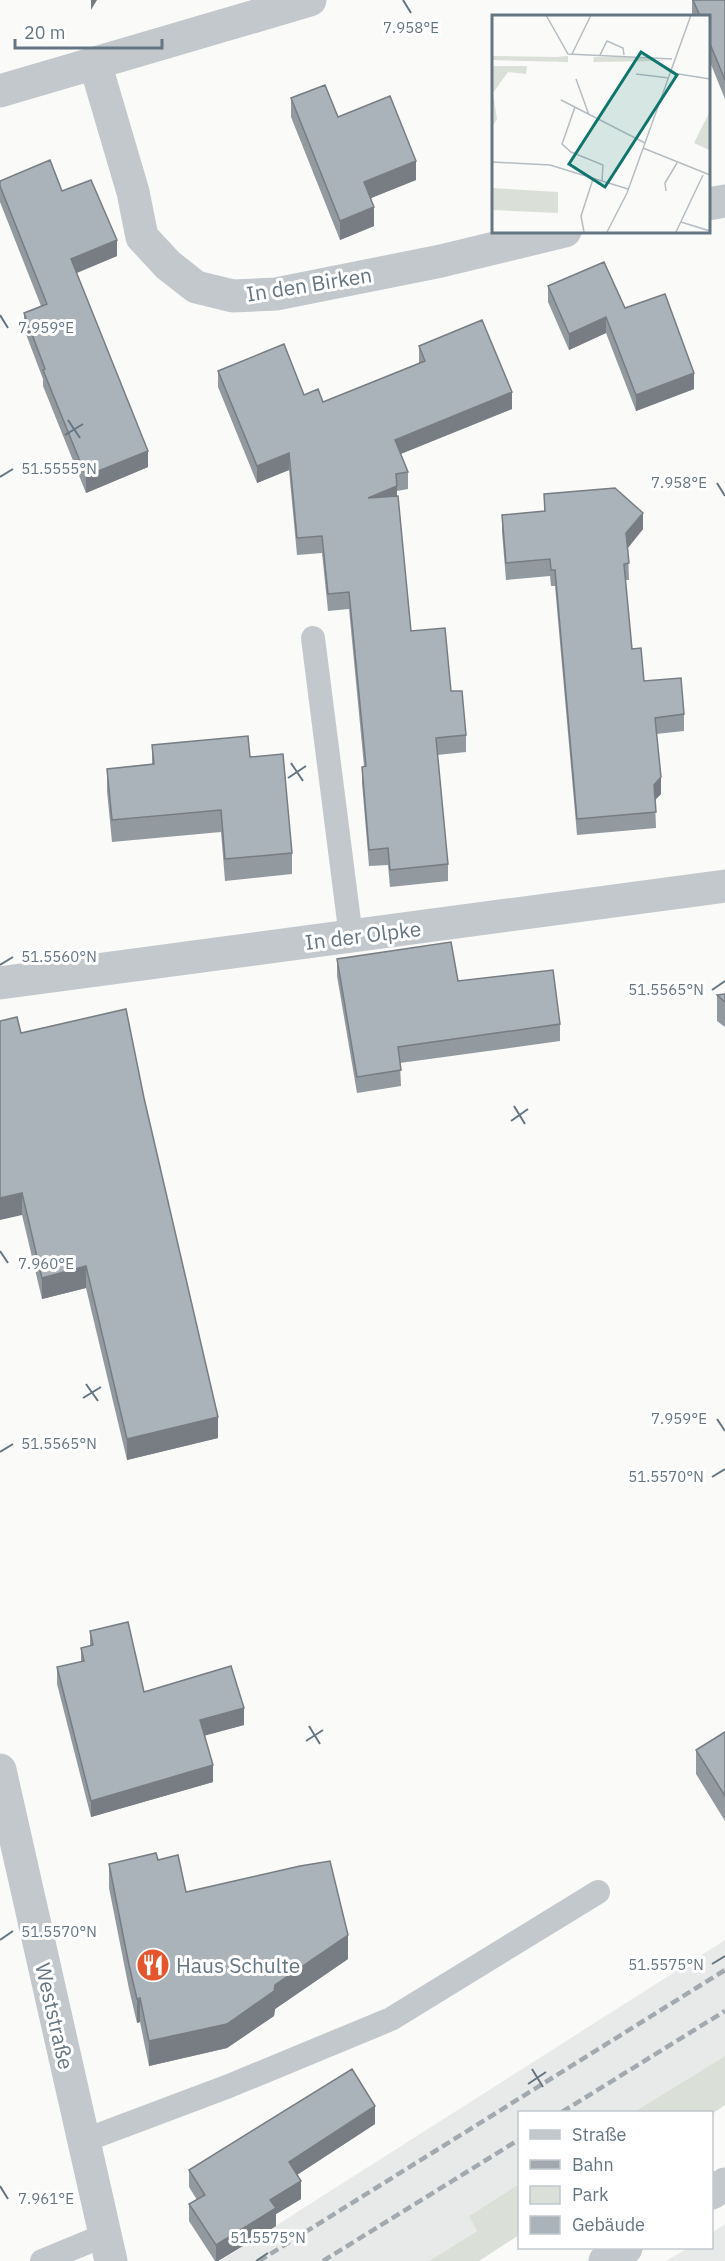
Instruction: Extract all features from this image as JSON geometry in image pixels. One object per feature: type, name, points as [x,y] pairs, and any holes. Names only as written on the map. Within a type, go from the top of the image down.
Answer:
[{"type":"street","points":[[0,91],[96,63],[236,10],[310,0]]},
{"type":"street","name":"In den Birken","points":[[96,63],[133,192],[142,237],[168,265],[196,287],[233,296],[276,294],[441,261],[561,232]]},
{"type":"street","points":[[710,204],[725,201]]},
{"type":"street","name":"In der Olpke","points":[[0,983],[725,886]]},
{"type":"street","name":"Weststraße","points":[[0,1770],[108,2248]]},
{"type":"street","points":[[605,2261],[623,2249]]},
{"type":"lane","points":[[313,639],[351,937]]},
{"type":"lane","points":[[83,2141],[229,2086],[391,2019],[598,1892]]},
{"type":"lane","points":[[42,2261],[108,2248]]},
{"type":"shaded area","points":[[725,1940],[725,2056],[636,2111],[518,2111],[518,2185],[469,2216],[477,2231],[429,2261],[220,2261]]},
{"type":"shaded area","points":[[725,2224],[725,2261],[666,2261],[686,2249],[713,2249],[713,2232]]},
{"type":"green space","points":[[725,2056],[725,2105],[713,2113],[713,2111],[636,2111]]},
{"type":"green space","points":[[518,2185],[518,2236],[479,2261],[429,2261],[477,2231],[469,2216]]},
{"type":"building","points":[[693,0],[725,0],[725,80],[710,44],[710,15],[700,15]]},
{"type":"building","points":[[325,85],[338,117],[390,96],[416,161],[364,182],[374,207],[340,221],[291,98]]},
{"type":"building","points":[[50,160],[62,191],[91,180],[117,240],[71,259],[148,451],[86,476],[43,370],[45,369],[24,313],[47,304],[0,186],[0,181]]},
{"type":"building","points":[[604,262],[625,308],[665,294],[694,373],[636,395],[606,317],[569,334],[548,286]]},
{"type":"building","points":[[482,320],[512,392],[395,440],[408,472],[396,474],[397,486],[368,498],[398,496],[411,631],[445,628],[451,691],[462,691],[466,735],[436,738],[448,864],[390,870],[388,848],[369,850],[362,767],[366,766],[349,592],[328,594],[322,536],[297,538],[289,453],[257,466],[218,371],[284,344],[304,395],[318,389],[323,402],[425,361],[419,346]]},
{"type":"building","points":[[615,488],[643,513],[626,533],[629,563],[624,564],[632,649],[641,648],[644,681],[681,678],[684,714],[655,718],[661,777],[654,785],[656,812],[577,819],[555,570],[551,570],[550,559],[506,563],[502,515],[545,511],[544,494]]},
{"type":"building","points":[[248,736],[250,757],[283,754],[292,853],[225,859],[221,810],[112,820],[107,769],[154,764],[152,745]]},
{"type":"building","points":[[451,942],[458,981],[553,970],[560,1024],[398,1047],[401,1070],[357,1077],[337,959]]},
{"type":"building","points":[[725,994],[725,1002],[717,995]]},
{"type":"building","points":[[126,1009],[144,1098],[218,1417],[127,1439],[86,1266],[42,1278],[22,1193],[0,1198],[0,1021],[17,1017],[21,1033]]},
{"type":"building","points":[[128,1622],[144,1692],[231,1666],[244,1708],[200,1720],[213,1765],[91,1801],[57,1667],[84,1661],[81,1648],[93,1645],[90,1631]]},
{"type":"building","points":[[725,1732],[725,1796],[696,1750]]},
{"type":"building","points":[[156,1853],[158,1860],[178,1855],[186,1892],[330,1861],[348,1935],[275,1985],[274,1991],[227,2024],[149,2041],[140,1998],[137,1999],[129,1965],[109,1864]]},
{"type":"building","points":[[352,2069],[375,2106],[289,2162],[301,2181],[270,2200],[276,2208],[216,2245],[189,2204],[205,2195],[189,2170]]},
{"type":"railway","points":[[259,2261],[725,1970]]},
{"type":"railway","points":[[564,2111],[725,2011]]},
{"type":"railway","points":[[323,2261],[518,2140]]},
{"type":"place","name":"Haus Schulte","points":[[153,1965]]}]
